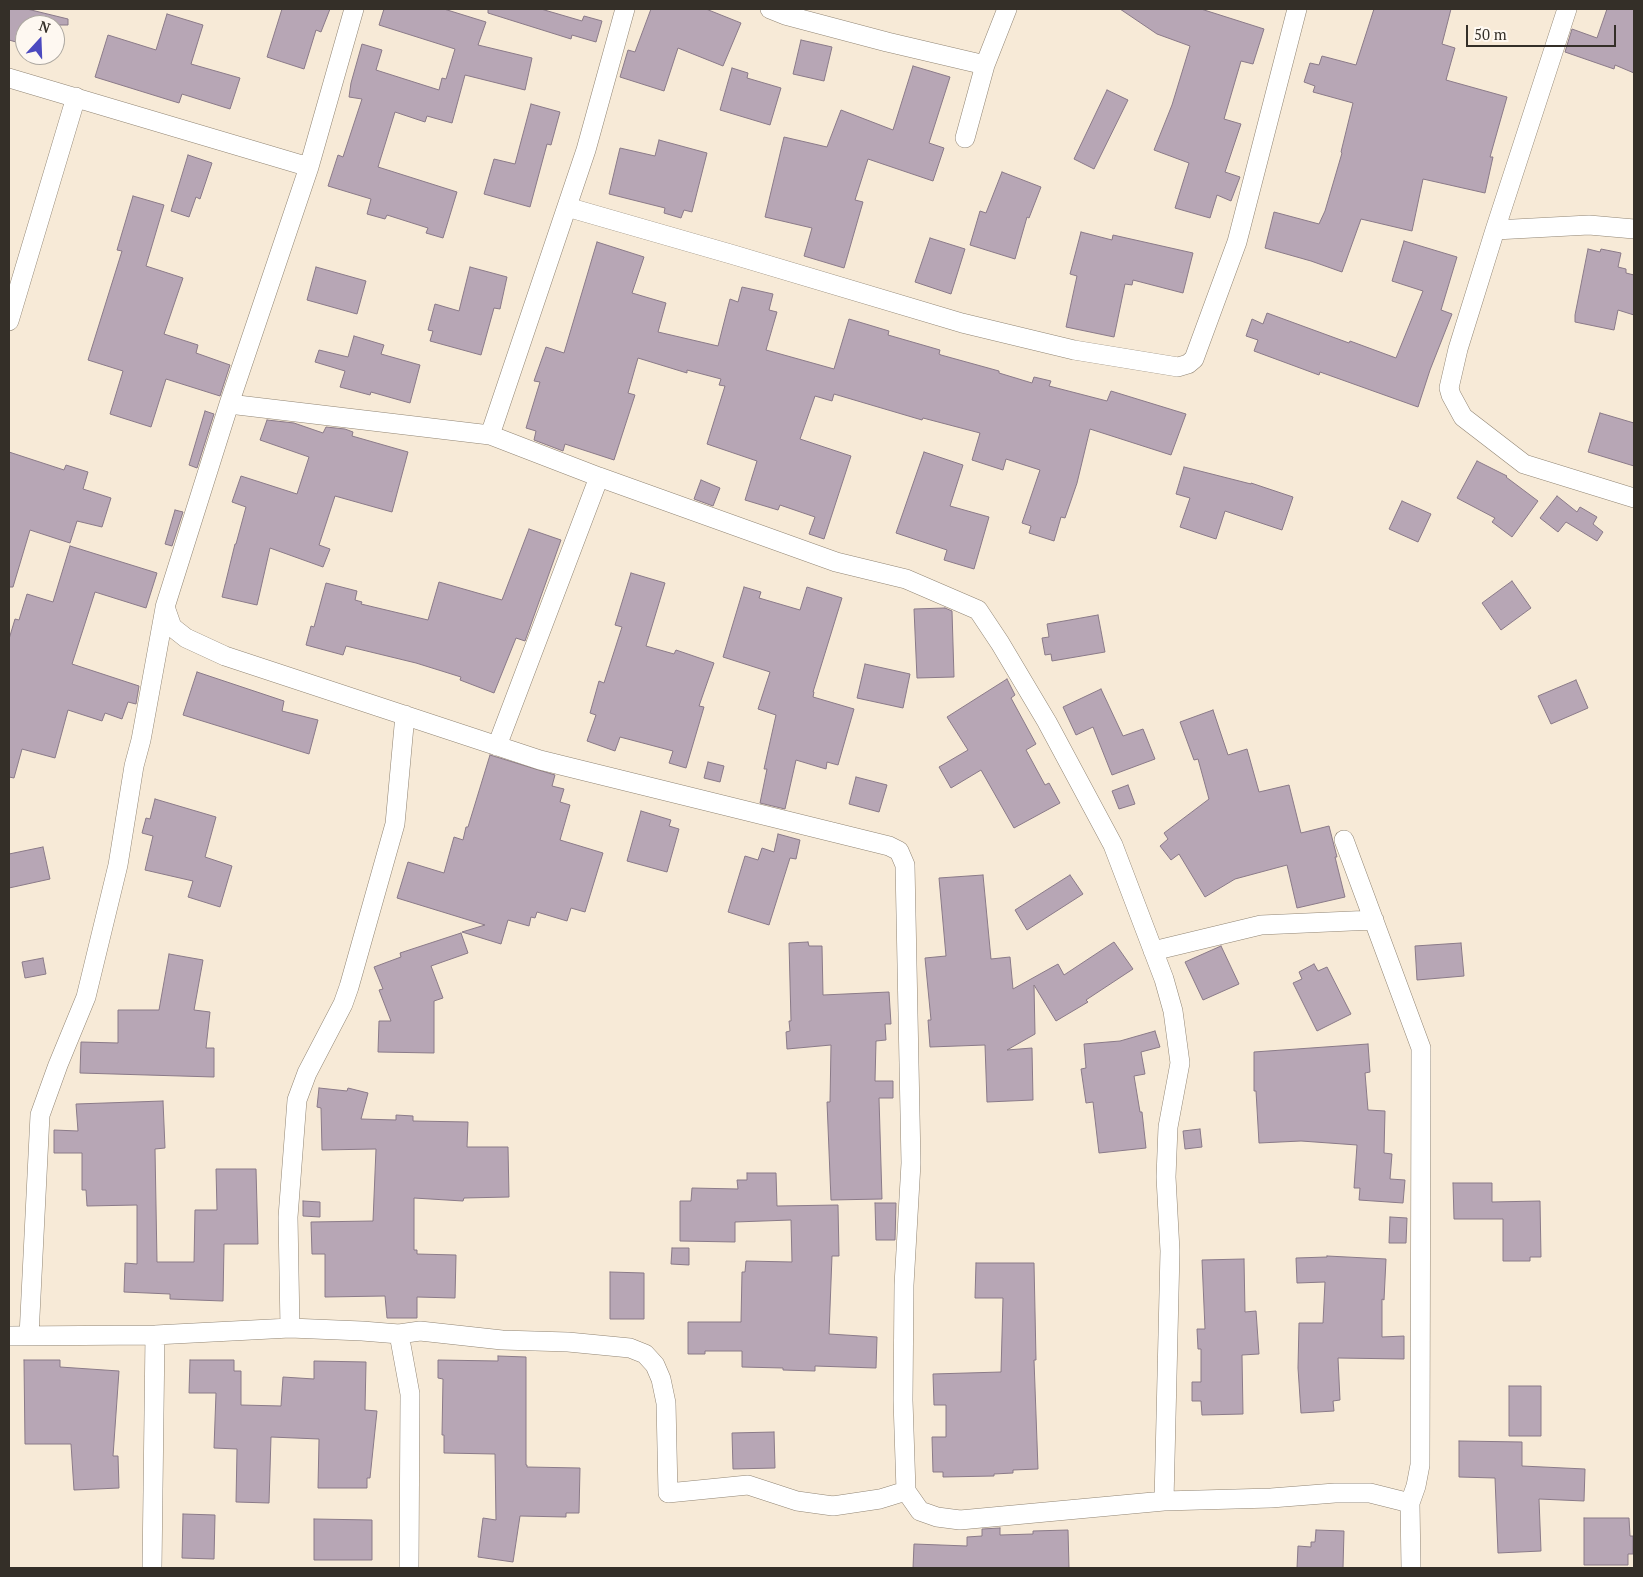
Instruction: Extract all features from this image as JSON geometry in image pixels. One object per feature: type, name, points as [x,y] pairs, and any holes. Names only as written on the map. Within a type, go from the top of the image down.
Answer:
[{"type":"street","points":[[29,1336],[40,1115],[88,988],[118,865],[134,766],[142,740],[166,607],[229,404],[309,167],[354,9]]},
{"type":"street","points":[[490,435],[586,150],[625,9]]},
{"type":"street","points":[[770,9],[888,42],[985,64]]},
{"type":"street","points":[[965,138],[985,64],[1007,9]]},
{"type":"street","points":[[567,207],[962,324],[1074,350],[1178,367],[1188,364],[1194,359],[1238,242],[1297,9]]},
{"type":"street","points":[[1567,9],[1495,230],[1458,350],[1449,388],[1450,395],[1463,417],[1524,464],[1634,498]]},
{"type":"street","points":[[9,78],[309,167]]},
{"type":"street","points":[[9,321],[76,97]]},
{"type":"street","points":[[1495,230],[1589,225],[1634,230]]},
{"type":"street","points":[[229,404],[490,435],[599,477],[836,562],[906,580],[947,595],[978,610],[1047,722],[1113,845],[1164,979],[1173,1012],[1180,1063],[1168,1127],[1166,1177],[1170,1251],[1164,1500]]},
{"type":"street","points":[[497,746],[599,477]]},
{"type":"street","points":[[166,607],[172,627],[186,638],[217,652],[497,746],[540,760],[889,846],[899,851],[905,865],[911,1163],[904,1285],[903,1400],[906,1492],[920,1511],[937,1517],[960,1520],[1164,1500],[1271,1498],[1352,1493],[1370,1493],[1410,1503]]},
{"type":"street","points":[[290,1328],[288,1217],[298,1100],[307,1073],[343,1004],[379,882],[395,824],[405,715]]},
{"type":"street","points":[[1344,840],[1421,1048],[1420,1464],[1416,1486],[1410,1503],[1411,1568]]},
{"type":"street","points":[[1152,951],[1261,925],[1374,920]]},
{"type":"street","points":[[9,1336],[155,1335],[290,1328],[399,1334],[420,1330],[502,1340],[568,1342],[630,1348],[645,1354],[655,1365],[661,1379],[666,1403],[668,1493],[748,1485],[797,1501],[833,1506],[880,1499],[906,1492]]},
{"type":"street","points":[[399,1334],[410,1394],[409,1568]]},
{"type":"street","points":[[152,1568],[155,1335]]},
{"type":"building","points":[[9,9],[27,9],[52,15],[15,15],[15,42],[9,40]]},
{"type":"building","points":[[282,9],[330,9],[321,32],[316,30],[304,69],[267,57]]},
{"type":"building","points":[[384,9],[444,9],[486,22],[478,45],[532,58],[525,90],[465,75],[452,123],[427,116],[425,122],[395,112],[378,167],[457,192],[443,238],[426,233],[428,228],[387,215],[385,219],[367,214],[371,199],[328,186],[338,155],[343,157],[362,99],[349,97],[362,44],[382,50],[376,70],[439,90],[442,78],[446,79],[455,49],[379,25]]},
{"type":"building","points":[[488,9],[541,9],[582,21],[584,16],[602,21],[596,42],[572,35],[571,39],[488,13]]},
{"type":"building","points":[[651,9],[706,9],[741,23],[723,66],[678,48],[664,91],[620,77],[628,50],[635,52]]},
{"type":"building","points":[[1120,9],[1201,9],[1264,29],[1253,64],[1241,61],[1224,119],[1241,124],[1225,172],[1240,177],[1231,201],[1217,195],[1210,218],[1175,208],[1189,163],[1154,150],[1172,105],[1190,46],[1157,34]]},
{"type":"building","points":[[1374,9],[1451,9],[1442,44],[1455,48],[1446,80],[1507,97],[1490,157],[1493,157],[1485,193],[1423,179],[1412,231],[1361,219],[1342,272],[1265,248],[1274,212],[1319,224],[1325,211],[1342,153],[1353,103],[1313,92],[1315,86],[1304,82],[1310,63],[1319,65],[1322,56],[1356,65]]},
{"type":"building","points":[[1607,9],[1634,9],[1634,73],[1615,65],[1614,69],[1565,52],[1572,29],[1597,38]]},
{"type":"building","points":[[167,14],[203,25],[191,64],[240,78],[230,109],[182,94],[179,103],[95,77],[108,35],[156,50]]},
{"type":"building","points":[[65,18],[68,19],[68,25],[65,25]]},
{"type":"building","points":[[801,40],[832,47],[824,81],[793,74]]},
{"type":"building","points":[[913,66],[950,77],[929,143],[944,148],[933,181],[868,159],[855,200],[863,202],[844,268],[804,256],[812,228],[765,217],[784,137],[827,147],[841,110],[893,130]]},
{"type":"building","points":[[732,68],[748,73],[747,78],[781,88],[770,125],[720,110]]},
{"type":"building","points":[[1107,90],[1128,100],[1094,169],[1074,159]]},
{"type":"building","points":[[531,104],[560,112],[551,145],[547,144],[530,207],[484,194],[494,159],[515,164]]},
{"type":"building","points":[[659,140],[707,153],[692,212],[684,210],[681,218],[664,213],[665,208],[609,194],[620,148],[655,156]]},
{"type":"building","points":[[188,155],[212,163],[200,199],[196,197],[189,217],[171,211]]},
{"type":"building","points":[[1002,172],[1041,187],[1029,218],[1027,217],[1015,259],[970,245],[980,211],[986,213]]},
{"type":"building","points":[[133,196],[164,205],[146,266],[183,278],[164,334],[198,345],[196,353],[230,365],[220,396],[166,379],[151,427],[110,414],[123,371],[88,360],[122,251],[117,250]]},
{"type":"building","points":[[1081,232],[1112,240],[1113,235],[1193,253],[1183,293],[1133,280],[1132,285],[1125,284],[1114,337],[1066,327],[1077,276],[1070,274]]},
{"type":"building","points":[[930,238],[965,249],[951,294],[915,282]]},
{"type":"building","points":[[1404,241],[1457,257],[1441,310],[1452,314],[1418,407],[1320,372],[1319,375],[1254,351],[1258,340],[1246,336],[1252,319],[1263,324],[1267,313],[1396,358],[1423,291],[1392,281]]},
{"type":"building","points":[[597,242],[644,257],[632,293],[666,303],[658,332],[718,346],[730,299],[738,302],[742,287],[773,294],[769,310],[777,312],[766,350],[834,369],[849,319],[889,331],[888,335],[940,350],[939,354],[941,355],[999,371],[999,373],[1032,383],[1034,377],[1051,381],[1049,386],[1107,401],[1111,391],[1186,414],[1171,455],[1090,429],[1077,483],[1065,518],[1061,517],[1054,541],[1029,533],[1031,526],[1022,523],[1040,470],[1006,459],[1003,470],[972,460],[980,433],[923,418],[922,420],[834,394],[832,401],[815,396],[800,439],[851,456],[824,539],[809,534],[815,517],[780,505],[778,510],[745,500],[757,461],[707,444],[725,386],[719,385],[721,379],[687,370],[687,373],[638,358],[628,393],[635,395],[614,460],[565,444],[563,451],[534,440],[536,431],[526,428],[540,382],[534,381],[546,347],[564,353]]},
{"type":"building","points":[[1588,249],[1600,252],[1601,249],[1621,253],[1618,267],[1626,269],[1626,273],[1634,275],[1634,315],[1618,310],[1614,330],[1575,322]]},
{"type":"building","points":[[316,267],[366,281],[357,314],[307,300]]},
{"type":"building","points":[[470,267],[507,277],[500,309],[494,308],[481,355],[430,341],[433,331],[428,330],[435,304],[459,311]]},
{"type":"building","points":[[354,336],[384,345],[381,354],[420,365],[410,403],[371,392],[370,395],[340,387],[345,371],[315,362],[319,350],[348,357]]},
{"type":"building","points":[[205,411],[214,414],[197,468],[189,465]]},
{"type":"building","points":[[1600,413],[1634,423],[1634,466],[1588,452]]},
{"type":"building","points":[[267,420],[294,423],[323,433],[326,427],[345,429],[353,432],[352,436],[408,452],[392,512],[335,496],[319,545],[330,549],[323,567],[270,548],[257,605],[222,597],[246,507],[232,502],[241,476],[297,494],[309,457],[260,440]]},
{"type":"building","points":[[9,452],[64,470],[66,465],[88,472],[83,489],[111,498],[102,527],[77,521],[70,543],[30,530],[13,587],[9,587]]},
{"type":"building","points":[[924,452],[963,465],[950,506],[989,517],[974,569],[944,560],[947,550],[896,533]]},
{"type":"building","points":[[1477,461],[1507,476],[1538,501],[1512,537],[1492,522],[1495,518],[1457,498]]},
{"type":"building","points":[[1184,467],[1251,483],[1293,497],[1282,530],[1225,511],[1216,539],[1180,527],[1190,498],[1176,494]]},
{"type":"building","points":[[701,480],[720,488],[713,506],[694,499]]},
{"type":"building","points":[[1557,496],[1577,512],[1580,507],[1597,517],[1593,524],[1603,532],[1597,541],[1566,522],[1558,532],[1540,518]]},
{"type":"building","points":[[1402,501],[1431,514],[1418,542],[1389,529]]},
{"type":"building","points":[[175,510],[183,512],[172,546],[165,544]]},
{"type":"building","points":[[529,529],[561,540],[525,641],[516,638],[494,693],[460,680],[461,677],[416,663],[346,646],[343,655],[306,645],[311,626],[314,627],[326,583],[357,591],[355,600],[362,602],[361,604],[428,620],[439,582],[502,600]]},
{"type":"building","points":[[70,546],[157,573],[146,608],[95,592],[72,664],[139,686],[136,704],[128,702],[122,719],[105,713],[102,721],[68,710],[55,758],[22,749],[14,778],[9,777],[9,639],[15,619],[19,620],[27,594],[53,602]]},
{"type":"building","points":[[631,573],[665,583],[646,646],[674,654],[676,650],[714,663],[699,706],[704,707],[686,768],[669,763],[673,751],[620,737],[615,751],[587,741],[596,715],[590,713],[599,681],[604,683],[622,627],[615,625]]},
{"type":"building","points":[[1512,581],[1531,608],[1501,630],[1482,603]]},
{"type":"building","points":[[744,587],[761,592],[759,598],[800,610],[807,587],[842,598],[813,697],[854,709],[838,765],[827,762],[826,769],[796,760],[785,809],[760,803],[767,769],[764,769],[776,715],[758,709],[770,672],[723,657]]},
{"type":"building","points":[[945,608],[952,611],[954,677],[917,678],[914,609]]},
{"type":"building","points":[[1098,615],[1105,652],[1052,661],[1051,654],[1045,655],[1042,638],[1049,637],[1047,624]]},
{"type":"building","points":[[865,664],[910,674],[903,708],[857,698]]},
{"type":"building","points":[[197,672],[284,701],[282,711],[318,720],[309,754],[183,715]]},
{"type":"building","points":[[1007,679],[1015,695],[1011,698],[1036,744],[1026,750],[1045,785],[1049,783],[1060,803],[1014,828],[981,770],[951,788],[939,767],[968,750],[947,717]]},
{"type":"building","points":[[1576,680],[1588,708],[1551,724],[1538,696]]},
{"type":"building","points":[[1101,689],[1123,736],[1143,729],[1155,759],[1112,775],[1093,727],[1076,735],[1063,707]]},
{"type":"building","points":[[1213,710],[1228,755],[1247,749],[1259,792],[1289,785],[1301,833],[1329,826],[1345,897],[1297,908],[1287,865],[1235,879],[1205,897],[1179,854],[1171,860],[1160,846],[1168,839],[1164,833],[1209,799],[1198,759],[1194,760],[1180,722]]},
{"type":"building","points":[[490,755],[555,775],[552,786],[564,789],[560,802],[570,805],[560,840],[603,853],[585,912],[571,908],[567,921],[537,912],[535,918],[531,917],[529,926],[508,920],[501,944],[462,932],[485,925],[397,898],[408,862],[444,873],[454,837],[463,840]]},
{"type":"building","points":[[708,762],[724,766],[720,782],[704,778]]},
{"type":"building","points":[[856,777],[887,785],[879,812],[849,804]]},
{"type":"building","points":[[1128,785],[1135,804],[1119,809],[1112,791]]},
{"type":"building","points":[[155,799],[216,817],[205,857],[232,866],[220,907],[188,897],[193,881],[145,870],[153,836],[142,833],[146,818],[150,819]]},
{"type":"building","points":[[641,811],[671,820],[669,826],[679,829],[667,872],[627,861]]},
{"type":"building","points":[[778,834],[800,840],[796,859],[790,858],[769,925],[728,912],[745,856],[758,860],[762,848],[774,852]]},
{"type":"building","points":[[43,847],[50,879],[9,888],[9,854]]},
{"type":"building","points":[[983,875],[991,959],[1010,957],[1013,989],[1058,964],[1064,975],[1114,942],[1133,969],[1086,1000],[1088,1002],[1056,1021],[1034,985],[1035,1034],[1007,1050],[1032,1048],[1033,1100],[987,1102],[985,1045],[930,1047],[928,1020],[931,1020],[925,958],[946,956],[939,878]]},
{"type":"building","points":[[1070,875],[1083,894],[1027,930],[1015,910]]},
{"type":"building","points":[[461,933],[468,953],[431,966],[443,998],[434,1001],[434,1053],[378,1052],[379,1021],[391,1021],[379,990],[383,989],[374,967],[401,957],[400,953]]},
{"type":"building","points":[[808,942],[809,946],[822,946],[823,995],[889,992],[891,1024],[885,1024],[886,1040],[876,1041],[875,1081],[893,1081],[893,1098],[879,1098],[882,1199],[831,1200],[827,1102],[830,1102],[831,1045],[787,1049],[786,1032],[790,1031],[789,1021],[791,1021],[789,943]]},
{"type":"building","points":[[1461,943],[1464,976],[1417,980],[1415,946]]},
{"type":"building","points":[[1221,946],[1239,984],[1203,1000],[1185,962]]},
{"type":"building","points":[[169,954],[203,960],[194,1010],[210,1012],[206,1048],[214,1048],[214,1077],[80,1073],[81,1042],[118,1043],[118,1010],[159,1010]]},
{"type":"building","points":[[43,958],[46,974],[25,978],[22,962]]},
{"type":"building","points":[[1314,964],[1318,971],[1327,967],[1351,1014],[1317,1031],[1293,983],[1302,979],[1299,972]]},
{"type":"building","points":[[1155,1031],[1160,1047],[1141,1052],[1145,1074],[1134,1076],[1140,1112],[1142,1112],[1146,1148],[1099,1153],[1093,1102],[1086,1103],[1081,1069],[1086,1068],[1084,1044],[1120,1041]]},
{"type":"building","points":[[1368,1044],[1370,1072],[1365,1073],[1368,1110],[1385,1111],[1384,1153],[1392,1154],[1390,1179],[1405,1180],[1403,1203],[1359,1200],[1360,1188],[1354,1188],[1357,1145],[1301,1141],[1259,1143],[1256,1091],[1254,1091],[1254,1052]]},
{"type":"building","points":[[319,1088],[347,1091],[348,1088],[368,1093],[361,1119],[396,1120],[396,1115],[413,1116],[413,1121],[468,1122],[467,1147],[508,1147],[509,1197],[464,1198],[463,1201],[414,1198],[414,1250],[417,1250],[417,1254],[456,1255],[455,1298],[417,1297],[417,1318],[387,1318],[385,1296],[325,1297],[325,1254],[312,1254],[311,1222],[373,1221],[376,1149],[322,1150],[321,1108],[317,1107]]},
{"type":"building","points":[[163,1101],[165,1148],[155,1149],[157,1262],[194,1262],[195,1210],[217,1210],[216,1169],[256,1169],[258,1244],[224,1244],[223,1301],[170,1299],[170,1294],[124,1292],[125,1263],[137,1264],[137,1205],[87,1206],[86,1190],[82,1190],[82,1153],[54,1153],[54,1130],[78,1131],[76,1104]]},
{"type":"building","points":[[1200,1129],[1202,1147],[1185,1149],[1183,1131]]},
{"type":"building","points":[[747,1173],[776,1173],[777,1206],[838,1205],[839,1256],[832,1256],[829,1334],[877,1337],[876,1368],[815,1366],[815,1371],[742,1367],[742,1351],[705,1351],[705,1354],[688,1354],[688,1322],[741,1322],[742,1272],[745,1272],[746,1261],[792,1262],[791,1220],[735,1222],[735,1242],[680,1241],[680,1201],[691,1201],[692,1188],[738,1189],[737,1180],[747,1180]]},
{"type":"building","points":[[1453,1183],[1492,1183],[1492,1202],[1540,1201],[1541,1257],[1530,1257],[1530,1261],[1503,1261],[1503,1219],[1454,1219]]},
{"type":"building","points":[[303,1201],[320,1202],[320,1217],[303,1216]]},
{"type":"building","points":[[875,1203],[896,1203],[895,1240],[876,1240]]},
{"type":"building","points":[[1390,1217],[1407,1218],[1406,1243],[1389,1243]]},
{"type":"building","points":[[672,1248],[689,1248],[689,1265],[671,1264]]},
{"type":"building","points":[[1327,1256],[1386,1259],[1384,1300],[1382,1299],[1382,1337],[1404,1336],[1404,1359],[1338,1358],[1340,1400],[1333,1401],[1334,1411],[1301,1413],[1298,1368],[1299,1323],[1323,1323],[1325,1282],[1297,1283],[1296,1258]]},
{"type":"building","points":[[1244,1259],[1245,1312],[1256,1311],[1259,1354],[1242,1355],[1243,1414],[1202,1415],[1201,1401],[1192,1401],[1192,1382],[1201,1382],[1201,1349],[1198,1349],[1197,1329],[1205,1329],[1202,1260]]},
{"type":"building","points":[[976,1263],[1034,1263],[1036,1360],[1034,1360],[1038,1469],[1013,1470],[1013,1473],[994,1474],[994,1476],[943,1477],[943,1472],[933,1472],[932,1437],[946,1437],[946,1405],[934,1405],[933,1374],[1001,1372],[1003,1298],[975,1298]]},
{"type":"building","points":[[610,1272],[644,1273],[644,1319],[610,1319]]},
{"type":"building","points":[[498,1356],[526,1357],[527,1467],[580,1468],[579,1513],[566,1513],[566,1517],[520,1516],[513,1562],[478,1557],[483,1518],[496,1520],[495,1454],[444,1453],[444,1435],[442,1435],[443,1379],[438,1378],[438,1360],[498,1361]]},
{"type":"building","points":[[24,1360],[60,1360],[60,1367],[119,1371],[113,1456],[118,1456],[119,1488],[74,1490],[71,1444],[25,1444]]},
{"type":"building","points":[[190,1360],[234,1360],[234,1371],[241,1371],[241,1405],[281,1406],[283,1377],[314,1379],[314,1361],[366,1362],[365,1410],[377,1411],[370,1478],[367,1478],[367,1488],[318,1488],[319,1439],[271,1437],[269,1503],[236,1502],[237,1449],[214,1448],[216,1393],[189,1393]]},
{"type":"building","points":[[1509,1386],[1541,1386],[1541,1436],[1509,1436]]},
{"type":"building","points":[[774,1432],[775,1468],[733,1469],[732,1433]]},
{"type":"building","points":[[1459,1441],[1522,1442],[1522,1466],[1585,1469],[1584,1501],[1539,1499],[1541,1551],[1498,1553],[1495,1478],[1459,1477]]},
{"type":"building","points":[[183,1514],[215,1515],[214,1559],[182,1558]]},
{"type":"building","points":[[1584,1518],[1629,1518],[1630,1536],[1633,1536],[1633,1554],[1628,1554],[1628,1565],[1584,1565]]},
{"type":"building","points":[[314,1519],[372,1520],[372,1560],[314,1560]]},
{"type":"building","points":[[1000,1528],[1000,1535],[1033,1534],[1033,1531],[1068,1530],[1069,1568],[913,1568],[914,1544],[967,1546],[967,1537],[982,1536],[982,1529]]},
{"type":"building","points":[[1316,1530],[1344,1531],[1343,1568],[1297,1568],[1298,1546],[1311,1547],[1311,1542],[1315,1542]]}]
